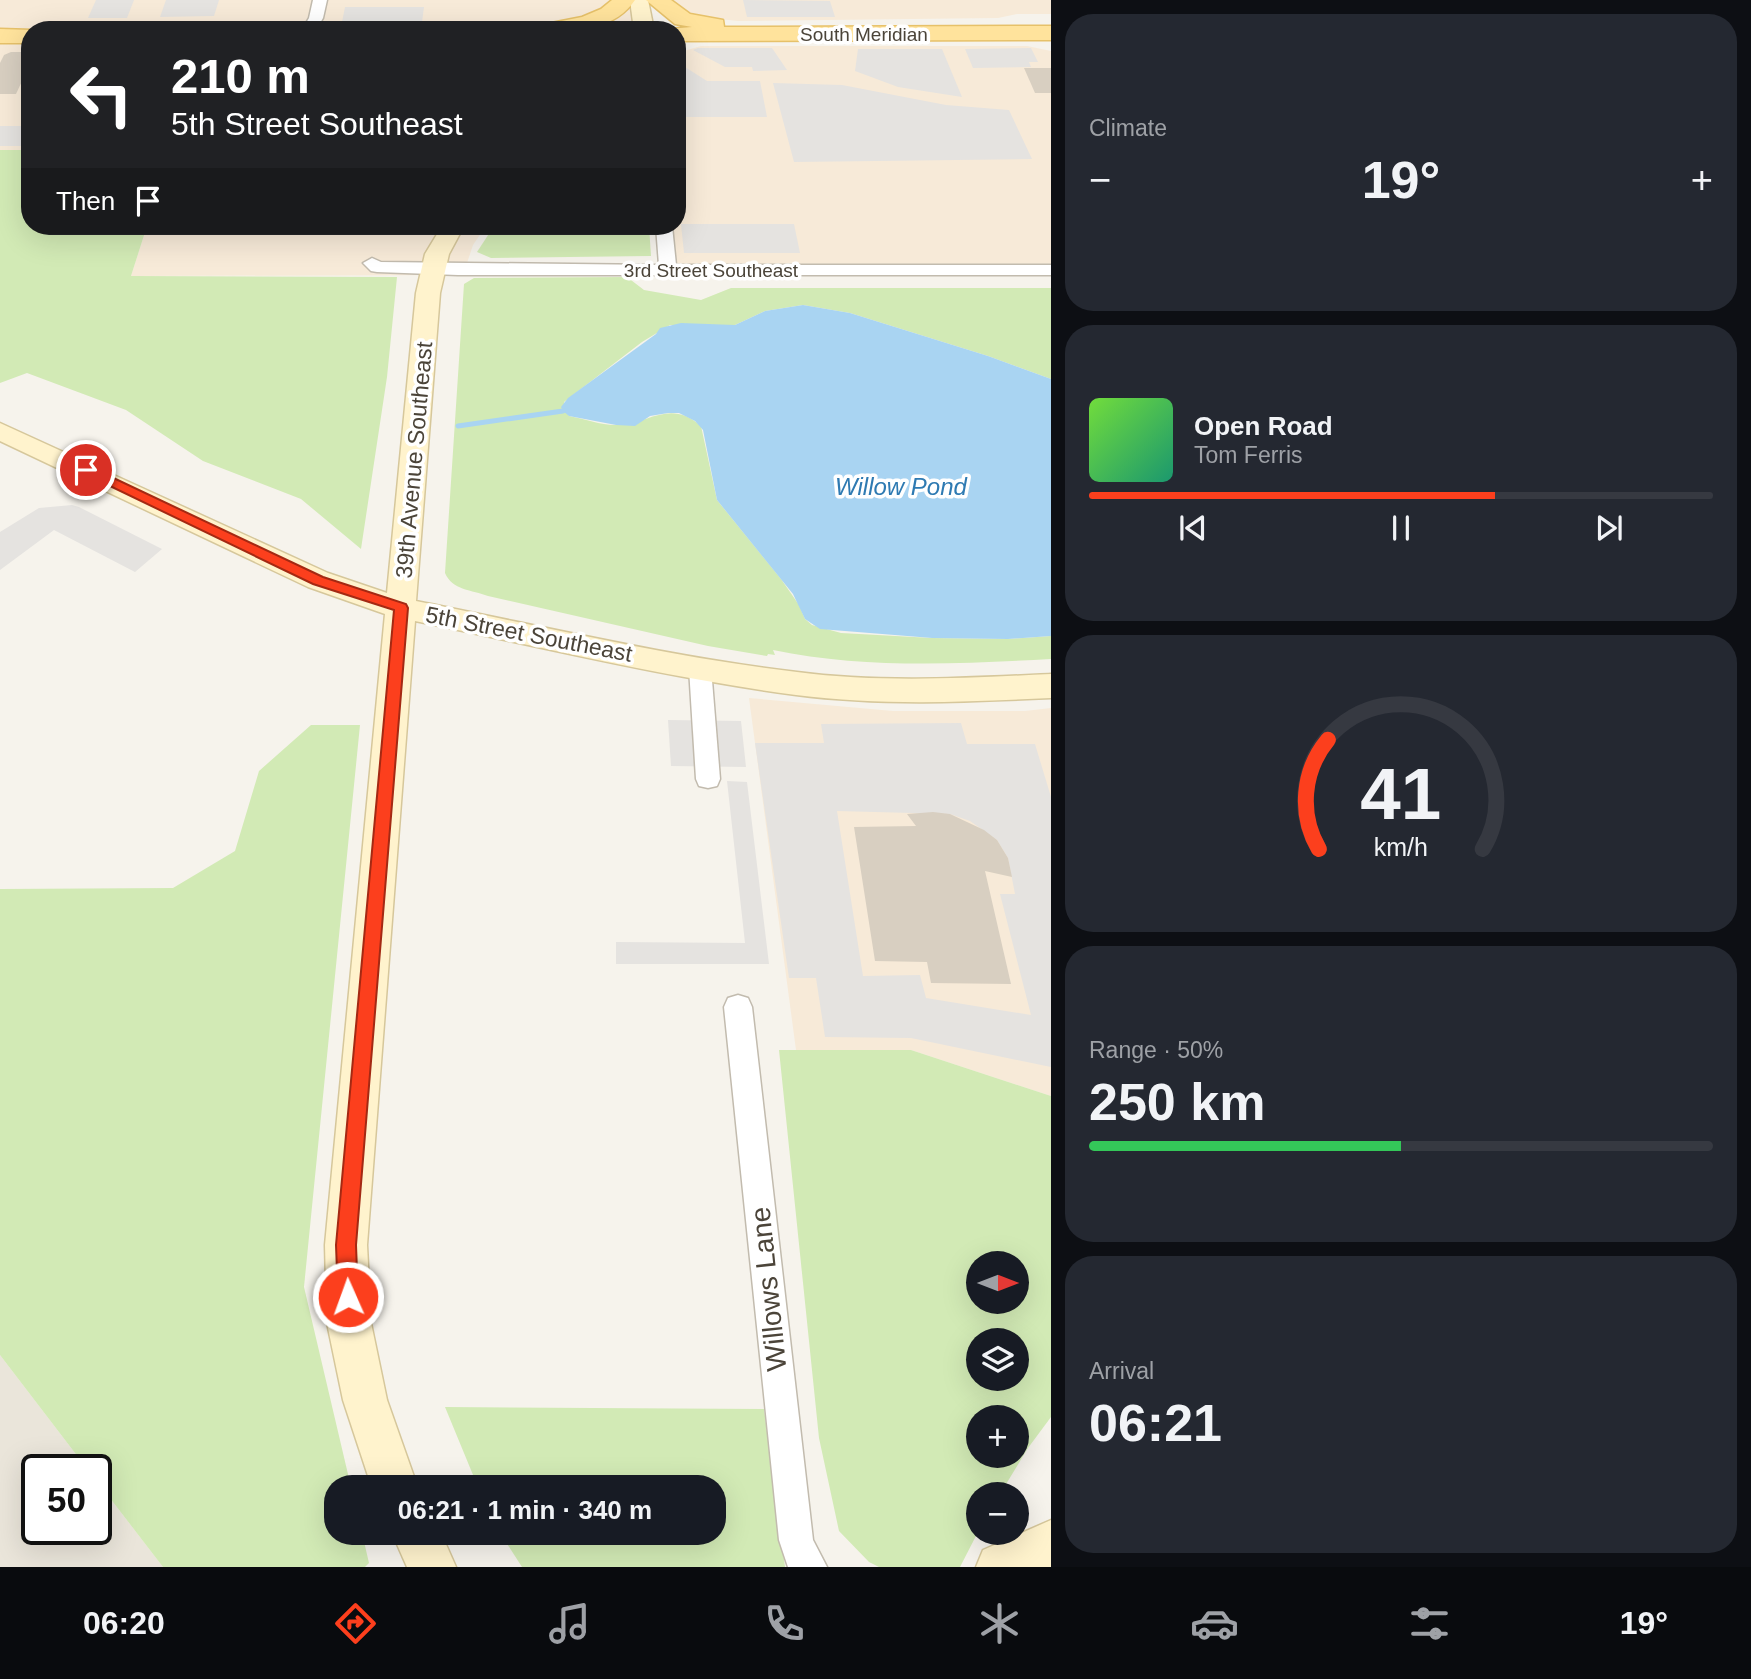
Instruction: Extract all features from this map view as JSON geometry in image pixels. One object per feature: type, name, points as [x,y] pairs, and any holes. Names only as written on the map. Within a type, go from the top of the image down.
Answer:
[{"type":"main road","points":[[590,21],[618,8],[624,0]]},
{"type":"main road","points":[[639,0],[642,21]]},
{"type":"main road","points":[[657,0],[683,19],[794,34]]},
{"type":"main road","name":"South Meridian","points":[[686,34],[1051,33]]},
{"type":"main road","points":[[0,36],[21,36]]},
{"type":"main road","name":"39th Avenue Southeast","points":[[391,1475],[365,1400],[349,1323],[346,1245],[428,293],[437,254],[448,235]]},
{"type":"main road","name":"5th Street Southeast","points":[[0,431],[318,580],[401,608],[699,668],[798,684],[898,691],[1051,687]]},
{"type":"main road","points":[[1000,1567],[1051,1544]]},
{"type":"main road","points":[[422,1545],[432,1567]]},
{"type":"street","points":[[314,21],[320,0]]},
{"type":"street","points":[[664,235],[667,270]]},
{"type":"street","name":"3rd Street Southeast","points":[[372,263],[377,267],[433,270],[1051,270]]},
{"type":"street","points":[[699,668],[708,779]]},
{"type":"street","name":"Willows Lane","points":[[738,1007],[796,1540],[802,1559],[808,1567]]},
{"type":"shaded area","points":[[0,0],[640,0],[643,21],[21,21],[21,35],[0,35]]},
{"type":"shaded area","points":[[96,0],[134,0],[127,18],[88,18]]},
{"type":"shaded area","points":[[166,0],[219,0],[214,16],[160,17]]},
{"type":"shaded area","points":[[667,0],[1051,0],[1051,14],[1017,14],[998,18],[738,21],[685,13]]},
{"type":"shaded area","points":[[743,0],[830,1],[835,17],[747,17]]},
{"type":"shaded area","points":[[345,7],[424,7],[422,21],[342,21]]},
{"type":"shaded area","points":[[0,44],[21,44],[21,150],[0,150]]},
{"type":"shaded area","points":[[701,46],[1027,46],[1051,51],[1051,264],[658,265],[656,235],[686,235],[686,50]]},
{"type":"shaded area","points":[[772,48],[787,70],[753,71],[752,67],[725,67],[693,50]]},
{"type":"shaded area","points":[[1031,48],[1038,62],[1029,62],[1031,67],[973,68],[965,49]]},
{"type":"shaded area","points":[[858,49],[942,49],[962,97],[898,87],[855,71]]},
{"type":"shaded area","points":[[686,68],[707,81],[760,81],[767,117],[686,117]]},
{"type":"shaded area","points":[[773,83],[842,85],[946,105],[1009,110],[1032,159],[794,162]]},
{"type":"shaded area","points":[[0,126],[21,126],[21,146],[0,146]]},
{"type":"shaded area","points":[[686,224],[794,224],[800,253],[684,253],[682,235],[686,235]]},
{"type":"shaded area","points":[[144,235],[480,235],[473,245],[463,275],[131,276]]},
{"type":"shaded area","points":[[72,505],[162,549],[135,572],[54,530],[0,570],[0,532],[39,508]]},
{"type":"shaded area","points":[[749,698],[893,711],[1025,711],[1051,708],[1051,1096],[911,1050],[796,1050]]},
{"type":"shaded area","points":[[668,720],[741,721],[746,767],[671,766]]},
{"type":"shaded area","points":[[961,723],[967,744],[1035,744],[1051,797],[1051,1067],[911,1038],[825,1037],[816,978],[789,978],[755,743],[824,743],[821,724]],"holes":[[[837,811],[950,814],[970,821],[997,840],[1008,858],[1015,894],[1000,894],[1031,1015],[926,998],[920,975],[863,976]]]},
{"type":"shaded area","points":[[727,781],[747,782],[769,964],[616,964],[616,942],[745,943]]},
{"type":"shaded area","points":[[0,1355],[76,1454],[21,1454],[21,1545],[112,1545],[112,1501],[163,1567],[0,1567]]},
{"type":"green space","points":[[0,150],[21,150],[21,235],[144,235],[131,276],[397,277],[387,377],[361,549],[301,499],[203,461],[126,410],[27,373],[0,383]]},
{"type":"green space","points":[[488,235],[650,235],[651,256],[491,258],[477,252]]},
{"type":"green space","points":[[627,277],[644,290],[701,300],[731,288],[1051,288],[1051,379],[988,356],[850,313],[803,305],[765,311],[735,325],[670,325],[642,342],[564,402],[569,416],[600,423],[630,423],[670,413],[690,418],[701,426],[717,500],[781,579],[805,619],[812,625],[841,633],[932,638],[1008,639],[1051,636],[1051,659],[912,664],[842,660],[773,650],[775,655],[767,656],[708,646],[488,596],[452,583],[445,573],[464,284],[474,278]]},
{"type":"green space","points":[[311,725],[360,725],[304,1287],[348,1475],[324,1475],[324,1545],[365,1545],[369,1563],[365,1567],[163,1567],[112,1501],[112,1454],[76,1454],[0,1355],[0,889],[173,888],[235,851],[259,771]]},
{"type":"green space","points":[[779,1050],[911,1050],[1051,1096],[1051,1417],[1029,1447],[1029,1405],[966,1405],[966,1468],[1016,1468],[1007,1482],[966,1482],[966,1545],[971,1545],[960,1567],[879,1567],[869,1562],[839,1531],[819,1438]]},
{"type":"green space","points":[[445,1407],[764,1409],[785,1567],[522,1567],[508,1545],[726,1545],[726,1475],[473,1475]]},
{"type":"water","name":"Willow Pond","points":[[803,305],[850,313],[988,356],[1051,379],[1051,636],[1008,639],[932,638],[820,629],[805,619],[793,594],[717,500],[703,430],[695,421],[679,413],[668,413],[650,416],[635,426],[616,425],[569,416],[561,407],[568,398],[656,334],[660,328],[681,323],[735,325],[765,311]]},
{"type":"building","points":[[21,52],[21,83],[16,94],[0,94],[0,63],[4,55]]},
{"type":"building","points":[[1024,68],[1051,68],[1051,93],[1035,93]]},
{"type":"building","points":[[907,814],[950,814],[984,830],[997,840],[1008,858],[1012,877],[985,871],[1011,984],[931,983],[927,962],[875,961],[854,827],[916,826]]},
{"type":"waterway","points":[[458,426],[563,411]]},
{"type":"route","points":[[86,470],[318,580],[401,608],[346,1245],[348,1297]]}]
